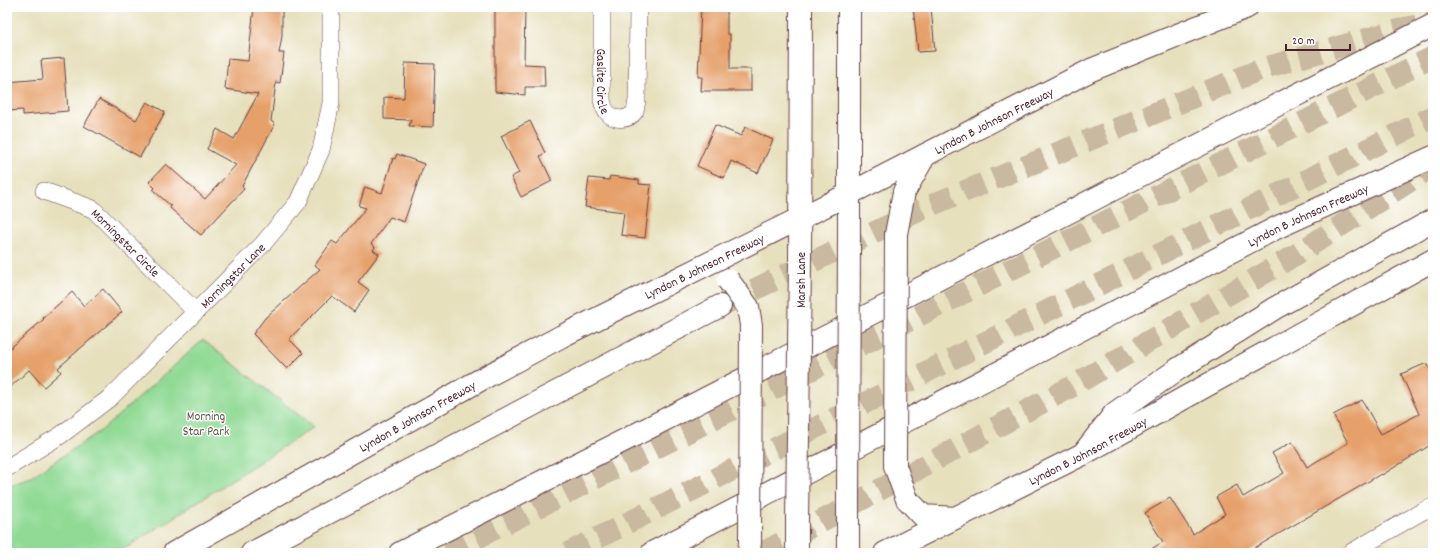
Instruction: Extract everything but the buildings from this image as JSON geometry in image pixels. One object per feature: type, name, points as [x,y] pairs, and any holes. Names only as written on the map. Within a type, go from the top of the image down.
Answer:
[{"type":"main road","name":"Marsh Lane","points":[[798,553],[797,523],[802,7]]},
{"type":"main road","points":[[848,553],[849,7]]},
{"type":"main road","name":"Lyndon B Johnson Freeway","points":[[174,553],[480,380],[562,336],[849,194],[1091,70],[1247,7]]},
{"type":"main road","points":[[400,553],[627,439],[1433,25]]},
{"type":"main road","points":[[925,155],[904,192],[896,234],[895,466],[907,499],[923,516],[955,518]]},
{"type":"main road","name":"Lyndon B Johnson Freeway","points":[[652,553],[1278,227],[1433,157]]},
{"type":"main road","points":[[1083,454],[1115,412],[1178,369],[1275,308],[1433,220]]},
{"type":"main road","name":"Lyndon B Johnson Freeway","points":[[885,553],[1083,454],[1433,260]]},
{"type":"main road","points":[[694,271],[728,280],[748,307],[751,325],[749,553]]},
{"type":"main road","points":[[252,553],[720,306]]},
{"type":"street","name":"Morningstar Lane","points":[[7,468],[61,435],[111,397],[262,245],[298,202],[321,150],[331,103],[331,7]]},
{"type":"street","name":"Gaslite Circle","points":[[602,7],[602,100],[605,111],[611,117],[620,119],[629,116],[635,111],[637,101],[638,7]]},
{"type":"street","name":"Morningstar Circle","points":[[44,191],[93,209],[196,312]]},
{"type":"street","points":[[1350,553],[1423,511],[1433,507]]},
{"type":"green space","name":"Morning Star Park","points":[[203,340],[314,427],[118,553],[7,553],[7,486],[28,479],[102,430]]},
{"type":"tunnel","points":[[724,304],[929,206],[1264,68],[1405,28],[1430,23]]},
{"type":"tunnel","points":[[447,553],[1433,57]]},
{"type":"tunnel","points":[[568,553],[1433,116]]},
{"type":"tunnel","points":[[762,553],[1071,387],[1297,254],[1433,166]]}]
